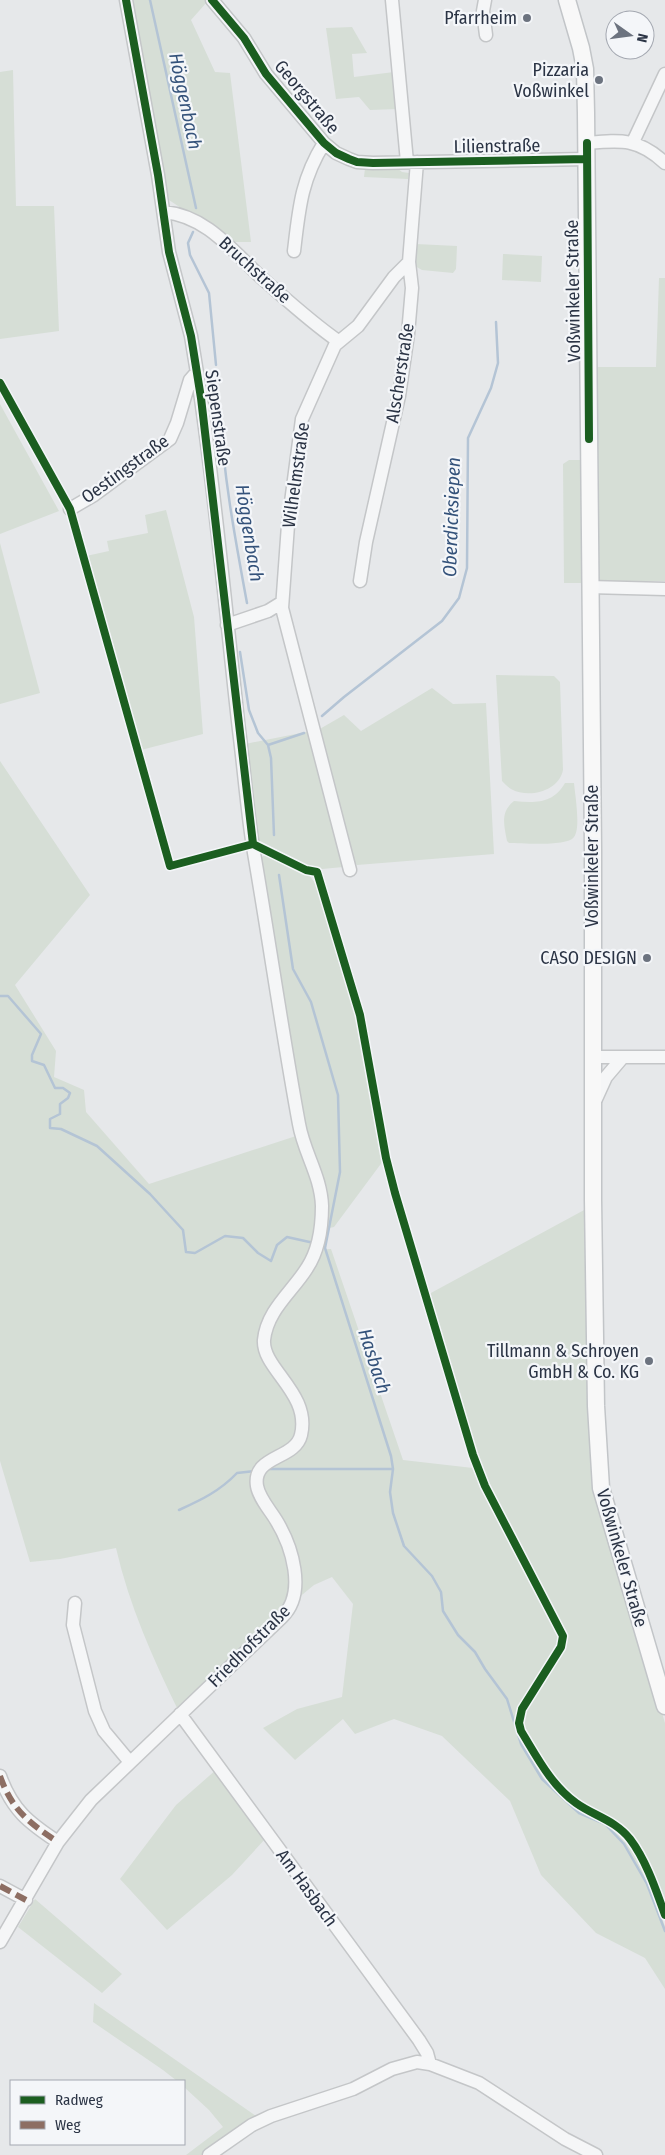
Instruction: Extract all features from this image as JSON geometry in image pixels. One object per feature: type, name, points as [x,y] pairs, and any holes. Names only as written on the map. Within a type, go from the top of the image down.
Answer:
[{"type":"main road","name":"Voßwinkeler Straße","points":[[567,0],[585,69],[587,151],[596,1406],[601,1488],[665,1706]]},
{"type":"street","name":"Siepenstraße","points":[[126,0],[164,212],[169,252],[191,336],[197,372],[253,844],[300,1128],[320,1187],[322,1210],[317,1244]]},
{"type":"street","name":"Georgstraße","points":[[212,0],[244,38],[266,74],[324,143],[336,153],[357,162],[412,162]]},
{"type":"street","name":"Alscherstraße","points":[[360,581],[366,542],[396,411],[404,362],[412,288],[409,262],[412,162],[392,0]]},
{"type":"street","points":[[485,0],[483,11],[486,35]]},
{"type":"street","points":[[665,74],[633,142],[650,150],[665,163]]},
{"type":"street","name":"Lilienstraße","points":[[412,162],[587,151],[620,140],[633,142]]},
{"type":"street","points":[[294,251],[303,185],[324,143]]},
{"type":"street","name":"Bruchstraße","points":[[164,212],[190,219],[210,230],[228,244],[264,280],[338,341]]},
{"type":"street","name":"Wilhelmstraße","points":[[350,870],[281,603],[290,501],[300,428],[338,341],[358,326],[394,277],[409,262]]},
{"type":"street","name":"Oestingstraße","points":[[70,509],[170,439],[175,430],[190,380],[197,372]]},
{"type":"street","points":[[589,587],[665,589]]},
{"type":"street","points":[[227,625],[264,613],[281,603]]},
{"type":"street","points":[[593,1057],[665,1058]]},
{"type":"street","points":[[593,1106],[601,1085],[623,1057]]},
{"type":"street","name":"Friedhofstraße","points":[[0,1942],[58,1842],[91,1800],[129,1761],[288,1612],[293,1600],[294,1577],[290,1553],[279,1524],[260,1495],[257,1486],[258,1475],[262,1467],[296,1445],[301,1430],[300,1413],[295,1397],[265,1351],[265,1336],[272,1315],[279,1303],[306,1271],[317,1244]]},
{"type":"street","points":[[75,1603],[73,1626],[95,1711],[104,1731],[129,1761]]},
{"type":"street","name":"Am Hasbach","points":[[180,1714],[419,2040],[427,2053],[430,2064]]},
{"type":"street","points":[[0,1776],[5,1791],[16,1808],[33,1825],[58,1842]]},
{"type":"street","points":[[0,1886],[26,1900]]},
{"type":"street","points":[[209,2155],[252,2125],[271,2116],[353,2089],[407,2064],[430,2064],[479,2084],[565,2140],[596,2155]]},
{"type":"shaded area","points":[[130,0],[205,0],[207,2],[191,20],[215,72],[230,73],[251,242],[232,242],[169,200]]},
{"type":"shaded area","points":[[352,27],[367,53],[352,54],[354,77],[394,72],[398,109],[370,110],[359,97],[336,99],[326,28]]},
{"type":"shaded area","points":[[13,70],[16,206],[54,206],[59,331],[0,339],[0,72]]},
{"type":"shaded area","points":[[365,168],[397,168],[402,172],[409,173],[408,179],[364,177]]},
{"type":"shaded area","points":[[416,244],[457,246],[456,269],[453,273],[422,270],[415,266]]},
{"type":"shaded area","points":[[503,254],[542,256],[541,282],[502,280]]},
{"type":"shaded area","points":[[659,278],[665,278],[665,581],[596,581],[595,367],[656,367]]},
{"type":"shaded area","points":[[0,404],[59,511],[0,534]]},
{"type":"shaded area","points":[[569,460],[583,460],[582,583],[564,583],[563,464]]},
{"type":"shaded area","points":[[166,510],[194,617],[203,734],[141,750],[86,556],[109,551],[107,541],[148,533],[145,515]]},
{"type":"shaded area","points":[[0,543],[40,693],[0,704]]},
{"type":"shaded area","points":[[496,675],[554,676],[560,682],[563,770],[556,783],[550,788],[534,793],[518,792],[502,781]]},
{"type":"shaded area","points":[[432,688],[453,704],[486,703],[494,854],[357,865],[352,861],[318,730],[344,715],[361,731]]},
{"type":"shaded area","points":[[311,731],[344,859],[343,867],[322,869],[309,866],[258,840],[245,744]]},
{"type":"shaded area","points":[[0,761],[90,895],[15,985],[56,1051],[54,1077],[84,1090],[86,1112],[149,1184],[296,1136],[318,1190],[314,1250],[331,1249],[403,1460],[473,1468],[559,1632],[558,1641],[517,1710],[517,1726],[530,1755],[554,1789],[576,1809],[607,1823],[625,1841],[639,1861],[665,1926],[665,1989],[645,1958],[596,1933],[541,1875],[510,1801],[442,1736],[394,1719],[355,1734],[343,1719],[295,1760],[263,1728],[297,1709],[342,1697],[353,1604],[332,1577],[314,1585],[297,1599],[299,1579],[264,1496],[255,1500],[280,1536],[291,1589],[285,1610],[179,1712],[143,1632],[121,1569],[116,1548],[60,1559],[30,1562],[0,1461]]},
{"type":"shaded area","points":[[565,783],[574,783],[577,827],[574,837],[570,840],[554,843],[509,843],[507,841],[504,819],[510,805],[514,801],[543,801],[555,795]]},
{"type":"shaded area","points":[[268,855],[309,875],[318,887],[358,1016],[375,1104],[383,1161],[334,1227],[325,1229],[329,1208],[327,1187],[305,1133],[259,861],[263,856]]},
{"type":"shaded area","points":[[586,1209],[615,1558],[665,1723],[665,1908],[648,1864],[630,1834],[617,1822],[584,1804],[561,1786],[546,1767],[521,1725],[522,1715],[565,1646],[566,1634],[488,1484],[475,1453],[429,1294]]},
{"type":"shaded area","points":[[217,1769],[266,1838],[232,1875],[167,1930],[120,1879],[176,1805]]},
{"type":"shaded area","points":[[35,1899],[122,1974],[102,1993],[18,1927]]},
{"type":"shaded area","points":[[94,2003],[256,2116],[201,2155],[186,2155],[223,2127],[209,2110],[185,2088],[185,2080],[176,2080],[93,2022]]},
{"type":"waterway","name":"Höggenbach","points":[[150,0],[196,208]]},
{"type":"waterway","points":[[193,232],[188,243],[190,255],[209,293],[216,365]]},
{"type":"waterway","name":"Oberdicksiepen","points":[[322,716],[442,621],[459,598],[467,568],[468,438],[491,388],[498,363],[496,322]]},
{"type":"waterway","name":"Höggenbach","points":[[220,409],[227,482],[247,603]]},
{"type":"waterway","name":"Höggenbach","points":[[240,652],[249,710],[258,733],[268,745],[271,758],[274,835]]},
{"type":"waterway","name":"Oberdicksiepen","points":[[268,745],[304,733]]},
{"type":"waterway","name":"Hasbach","points":[[279,875],[293,969],[311,1002],[338,1095],[340,1172],[325,1248],[391,1456],[393,1469],[390,1492],[393,1513],[404,1546],[432,1576],[441,1592],[443,1611],[458,1635],[475,1652],[507,1699],[521,1744],[542,1779],[579,1813],[605,1824],[624,1844],[647,1884],[665,1931]]},
{"type":"waterway","name":"Hasbach","points":[[0,996],[8,996],[41,1034],[32,1055],[32,1061],[44,1065],[55,1088],[63,1088],[70,1093],[68,1098],[60,1104],[60,1114],[50,1119],[50,1128],[61,1129],[97,1146],[150,1194],[183,1230],[186,1252],[195,1253],[225,1236],[243,1238],[258,1253],[271,1261],[277,1245],[287,1237],[314,1243]]},
{"type":"waterway","points":[[268,1469],[393,1469]]},
{"type":"waterway","points":[[179,1510],[203,1499],[237,1473],[255,1471]]},
{"type":"marked path","points":[[0,1776],[10,1798],[23,1815],[58,1842]]},
{"type":"marked path","points":[[0,1886],[26,1900]]},
{"type":"cycle path","points":[[126,0],[158,175],[169,252],[191,336],[201,398],[253,844]]},
{"type":"cycle path","points":[[212,0],[244,38],[266,74],[324,143],[336,153],[349,159],[357,162],[373,163],[587,159]]},
{"type":"cycle path","points":[[587,143],[589,439]]},
{"type":"cycle path","points":[[0,383],[70,509],[170,866],[253,844],[306,870],[317,872],[360,1015],[386,1158],[395,1193],[473,1455],[485,1486],[563,1636],[561,1647],[522,1709],[519,1723],[521,1731],[545,1770],[567,1796],[583,1808],[618,1827],[630,1839],[646,1866],[665,1915]]},
{"type":"place","name":"Pfarrheim","points":[[527,18]]},
{"type":"place","name":"Pizzaria Voßwinkel","points":[[599,80]]},
{"type":"place","name":"CASO DESIGN","points":[[647,958]]},
{"type":"place","name":"Tillmann & Schroyen GmbH & Co. KG","points":[[649,1361]]}]
